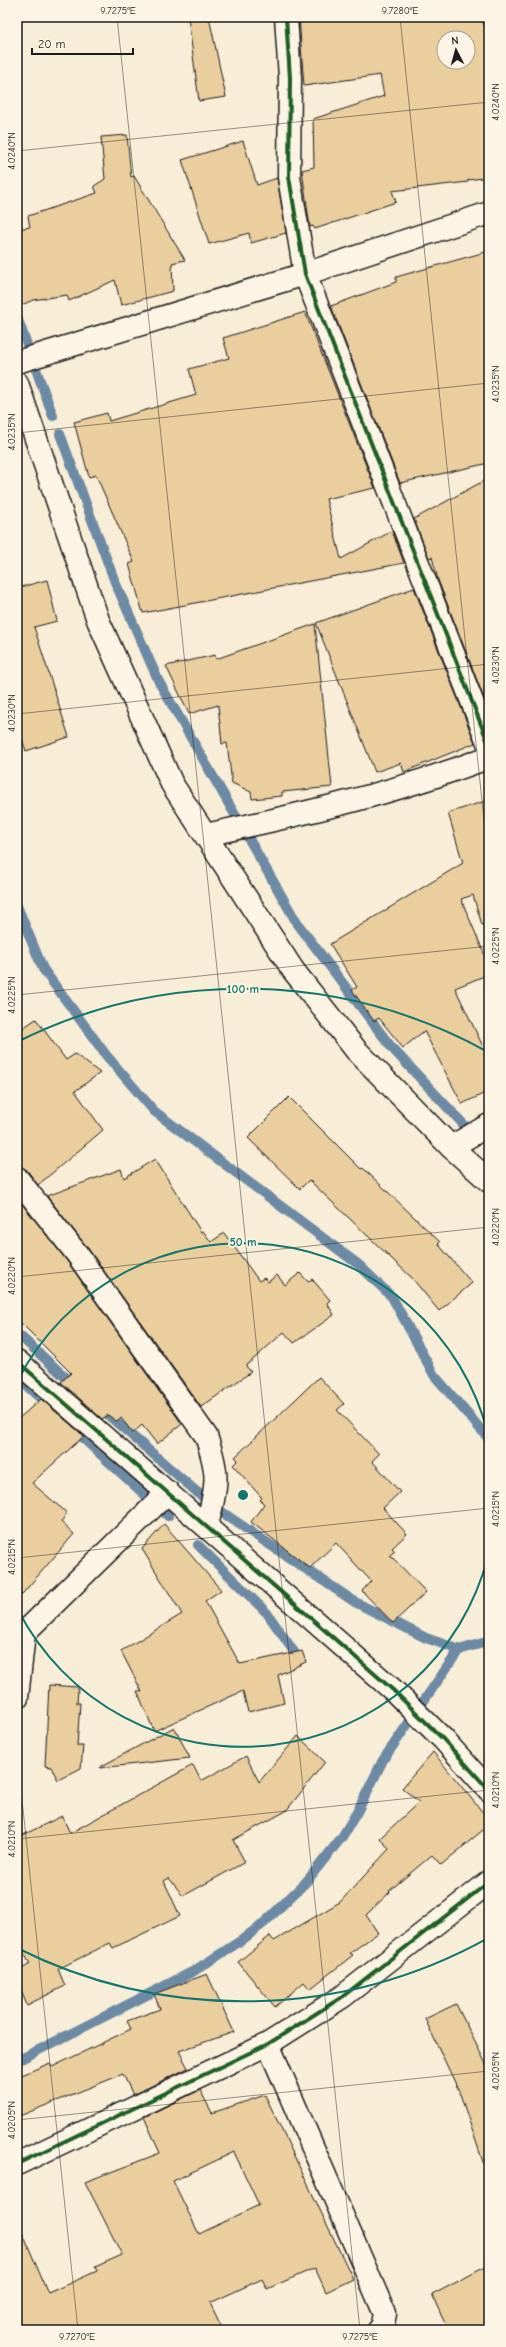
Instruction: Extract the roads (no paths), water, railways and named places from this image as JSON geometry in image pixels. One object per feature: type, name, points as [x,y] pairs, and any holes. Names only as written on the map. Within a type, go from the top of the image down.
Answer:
[{"type":"street","points":[[286,17],[290,78],[289,177],[305,274],[489,745]]},
{"type":"street","points":[[17,362],[305,274],[489,213]]},
{"type":"street","points":[[17,383],[98,620],[172,784],[293,970],[356,1050],[451,1146],[489,1181]]},
{"type":"street","points":[[206,835],[340,806],[435,778],[489,757]]},
{"type":"street","points":[[451,1146],[489,1125]]},
{"type":"street","points":[[17,1178],[77,1254],[206,1436],[214,1460],[217,1484],[207,1525]]},
{"type":"street","points":[[17,1361],[207,1525],[393,1690],[443,1739],[489,1790]]},
{"type":"street","points":[[17,1698],[20,1635],[168,1492]]},
{"type":"street","points":[[17,2164],[268,2044],[342,1997],[489,1882]]},
{"type":"street","points":[[268,2044],[385,2314],[382,2328],[379,2330]]},
{"type":"waterway","points":[[17,317],[53,416]]},
{"type":"waterway","points":[[60,434],[115,582],[159,682],[297,923],[392,1048],[466,1127]]},
{"type":"waterway","points":[[17,906],[43,969],[106,1055],[154,1111],[359,1265],[392,1297],[434,1375],[489,1439]]},
{"type":"waterway","points":[[20,1336],[75,1386]]},
{"type":"waterway","points":[[17,1377],[51,1408]]},
{"type":"waterway","points":[[99,1407],[213,1506],[254,1534]]},
{"type":"waterway","points":[[73,1429],[168,1516]]},
{"type":"waterway","points":[[257,1536],[355,1602],[426,1638],[460,1650]]},
{"type":"waterway","points":[[198,1545],[267,1613],[299,1659]]},
{"type":"waterway","points":[[17,2061],[194,1971],[242,1940],[265,1922],[306,1882],[342,1837],[357,1812],[383,1760],[459,1650],[489,1641]]}]
